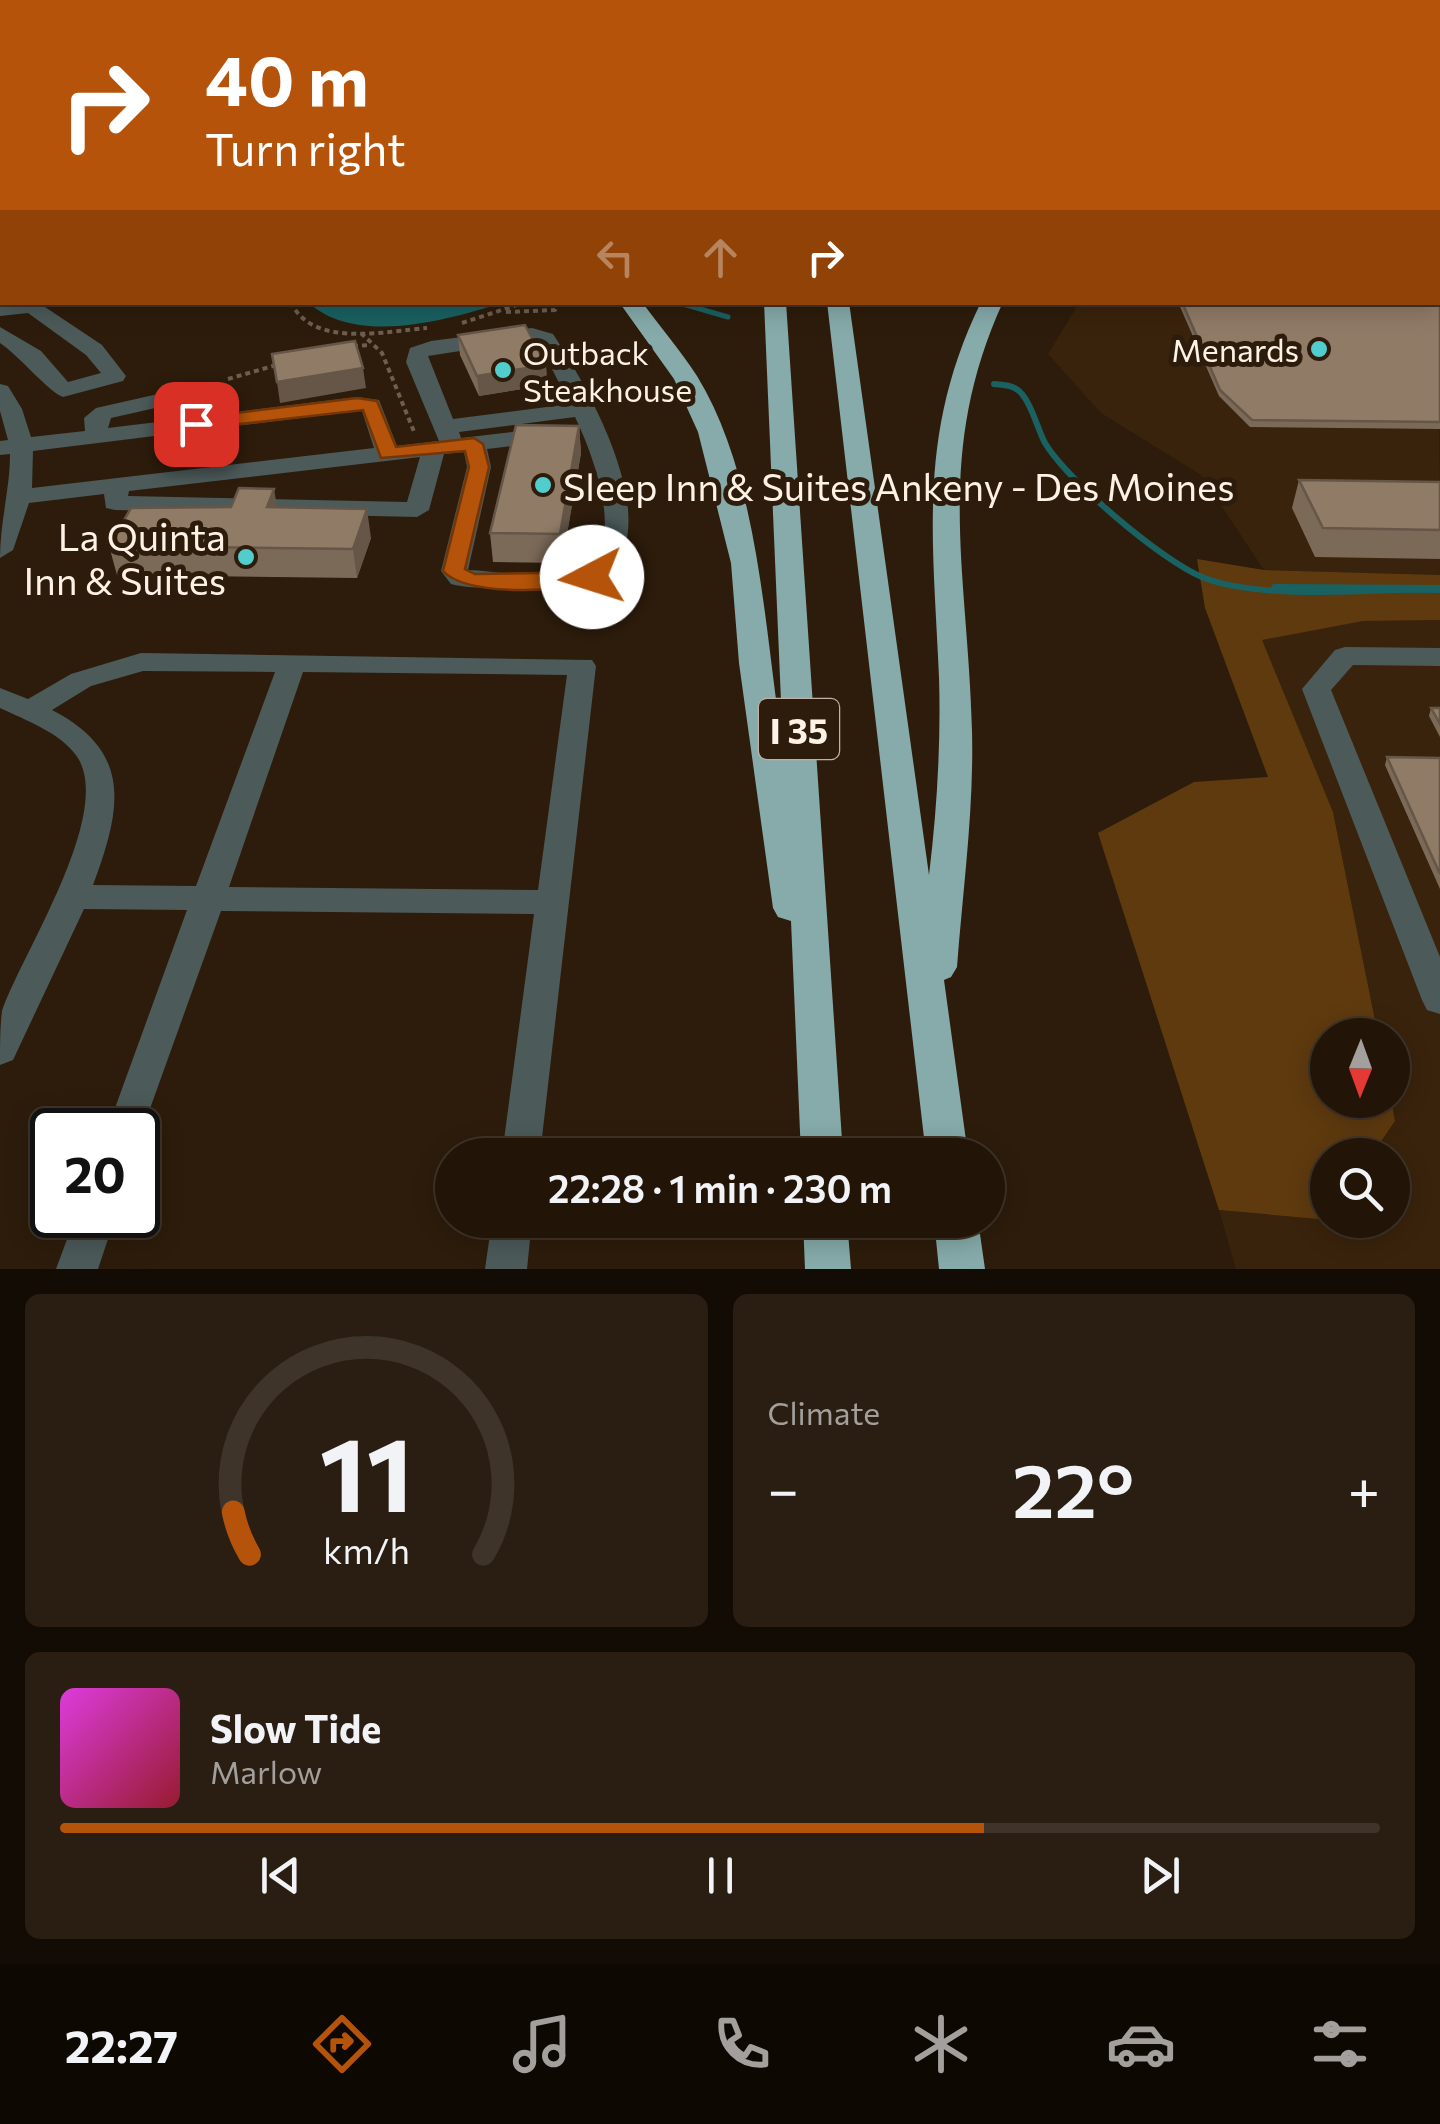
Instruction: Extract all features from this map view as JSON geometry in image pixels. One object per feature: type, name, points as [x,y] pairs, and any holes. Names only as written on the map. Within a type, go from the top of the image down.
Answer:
[{"type":"highway","points":[[632,305],[686,378],[712,432],[745,563],[754,664],[817,1073]]},
{"type":"highway","name":"I 35","points":[[774,305],[821,1138]]},
{"type":"highway","name":"I 35","points":[[838,305],[934,1025],[945,1138]]},
{"type":"highway","points":[[934,1025],[956,733],[944,506],[946,440],[961,369],[991,305]]},
{"type":"highway","points":[[827,1238],[828,1269]]},
{"type":"highway","points":[[958,1238],[962,1269]]},
{"type":"street","points":[[0,310],[32,307],[94,350],[115,376],[63,390],[32,356],[0,333]]},
{"type":"street","points":[[532,334],[546,338],[597,422],[618,517],[608,564],[592,577],[576,582],[471,581],[454,571],[479,467],[451,441],[417,362],[418,353],[532,334]]},
{"type":"street","points":[[0,391],[12,409],[10,447],[18,497],[0,550]]},
{"type":"street","points":[[10,447],[371,405],[387,449]]},
{"type":"street","points":[[18,497],[597,422]]},
{"type":"street","points":[[117,486],[115,504],[416,510],[451,441]]},
{"type":"street","points":[[1440,656],[1346,656],[1316,689],[1440,1000]]},
{"type":"street","points":[[14,704],[141,662],[582,666],[522,1138]]},
{"type":"street","points":[[134,1108],[292,663]]},
{"type":"street","points":[[0,1050],[91,852],[102,802],[94,760],[61,727],[14,704]]},
{"type":"street","points":[[70,897],[552,902]]},
{"type":"street","points":[[77,1269],[88,1238]]},
{"type":"street","points":[[506,1269],[510,1238]]},
{"type":"path","points":[[292,305],[296,314],[330,332],[439,329]]},
{"type":"path","points":[[457,325],[519,305]]},
{"type":"path","points":[[503,312],[540,314],[555,310],[556,305]]},
{"type":"path","points":[[361,333],[388,363],[416,438],[387,449]]},
{"type":"path","points":[[352,346],[370,345]]},
{"type":"path","points":[[220,381],[288,361]]},
{"type":"shaded area","points":[[1078,305],[1439,305],[1440,575],[1264,570],[1201,475],[1101,413],[1048,354]]},
{"type":"shaded area","points":[[1197,559],[1264,570],[1440,575],[1440,620],[1363,621],[1262,640],[1333,812],[1375,1018],[1310,1018],[1310,1118],[1395,1121],[1384,1138],[1310,1138],[1310,1218],[1219,1210],[1098,833],[1194,782],[1268,777],[1205,608]]},
{"type":"shaded area","points":[[1440,620],[1440,1269],[1236,1269],[1219,1210],[1310,1218],[1310,1238],[1410,1238],[1410,1138],[1384,1138],[1394,1118],[1410,1118],[1410,1018],[1375,1018],[1333,812],[1261,639],[1363,621]]},
{"type":"water","points":[[312,305],[494,305],[403,326],[351,324]]},
{"type":"building","name":"Menards","points":[[1183,305],[1440,305],[1440,422],[1252,420],[1220,390]]},
{"type":"building","points":[[525,325],[546,365],[477,376],[458,335]]},
{"type":"building","points":[[355,341],[363,368],[277,382],[272,354]]},
{"type":"building","points":[[516,425],[579,426],[560,534],[490,533]]},
{"type":"building","points":[[1299,480],[1440,482],[1440,530],[1323,528]]},
{"type":"building","points":[[239,488],[274,489],[267,507],[367,509],[353,549],[109,546],[131,508],[231,507]]},
{"type":"building","points":[[1431,708],[1440,708],[1440,724]]},
{"type":"building","points":[[1387,757],[1440,758],[1440,874]]},
{"type":"waterway","points":[[686,305],[728,317]]},
{"type":"waterway","points":[[994,384],[1013,387],[1022,394],[1045,443],[1094,498],[1163,554],[1202,577],[1255,589],[1286,591],[1440,589],[1275,588]]},
{"type":"place","name":"Menards","points":[[1319,349]]},
{"type":"place","name":"Outback Steakhouse","points":[[503,370]]},
{"type":"place","name":"Sleep Inn & Suites Ankeny - Des Moines","points":[[543,485]]},
{"type":"place","name":"La Quinta Inn & Suites","points":[[246,557]]},
{"type":"route","points":[[196,424],[371,405],[388,454],[474,444],[479,467],[454,571],[460,578],[576,582],[592,577]]}]
